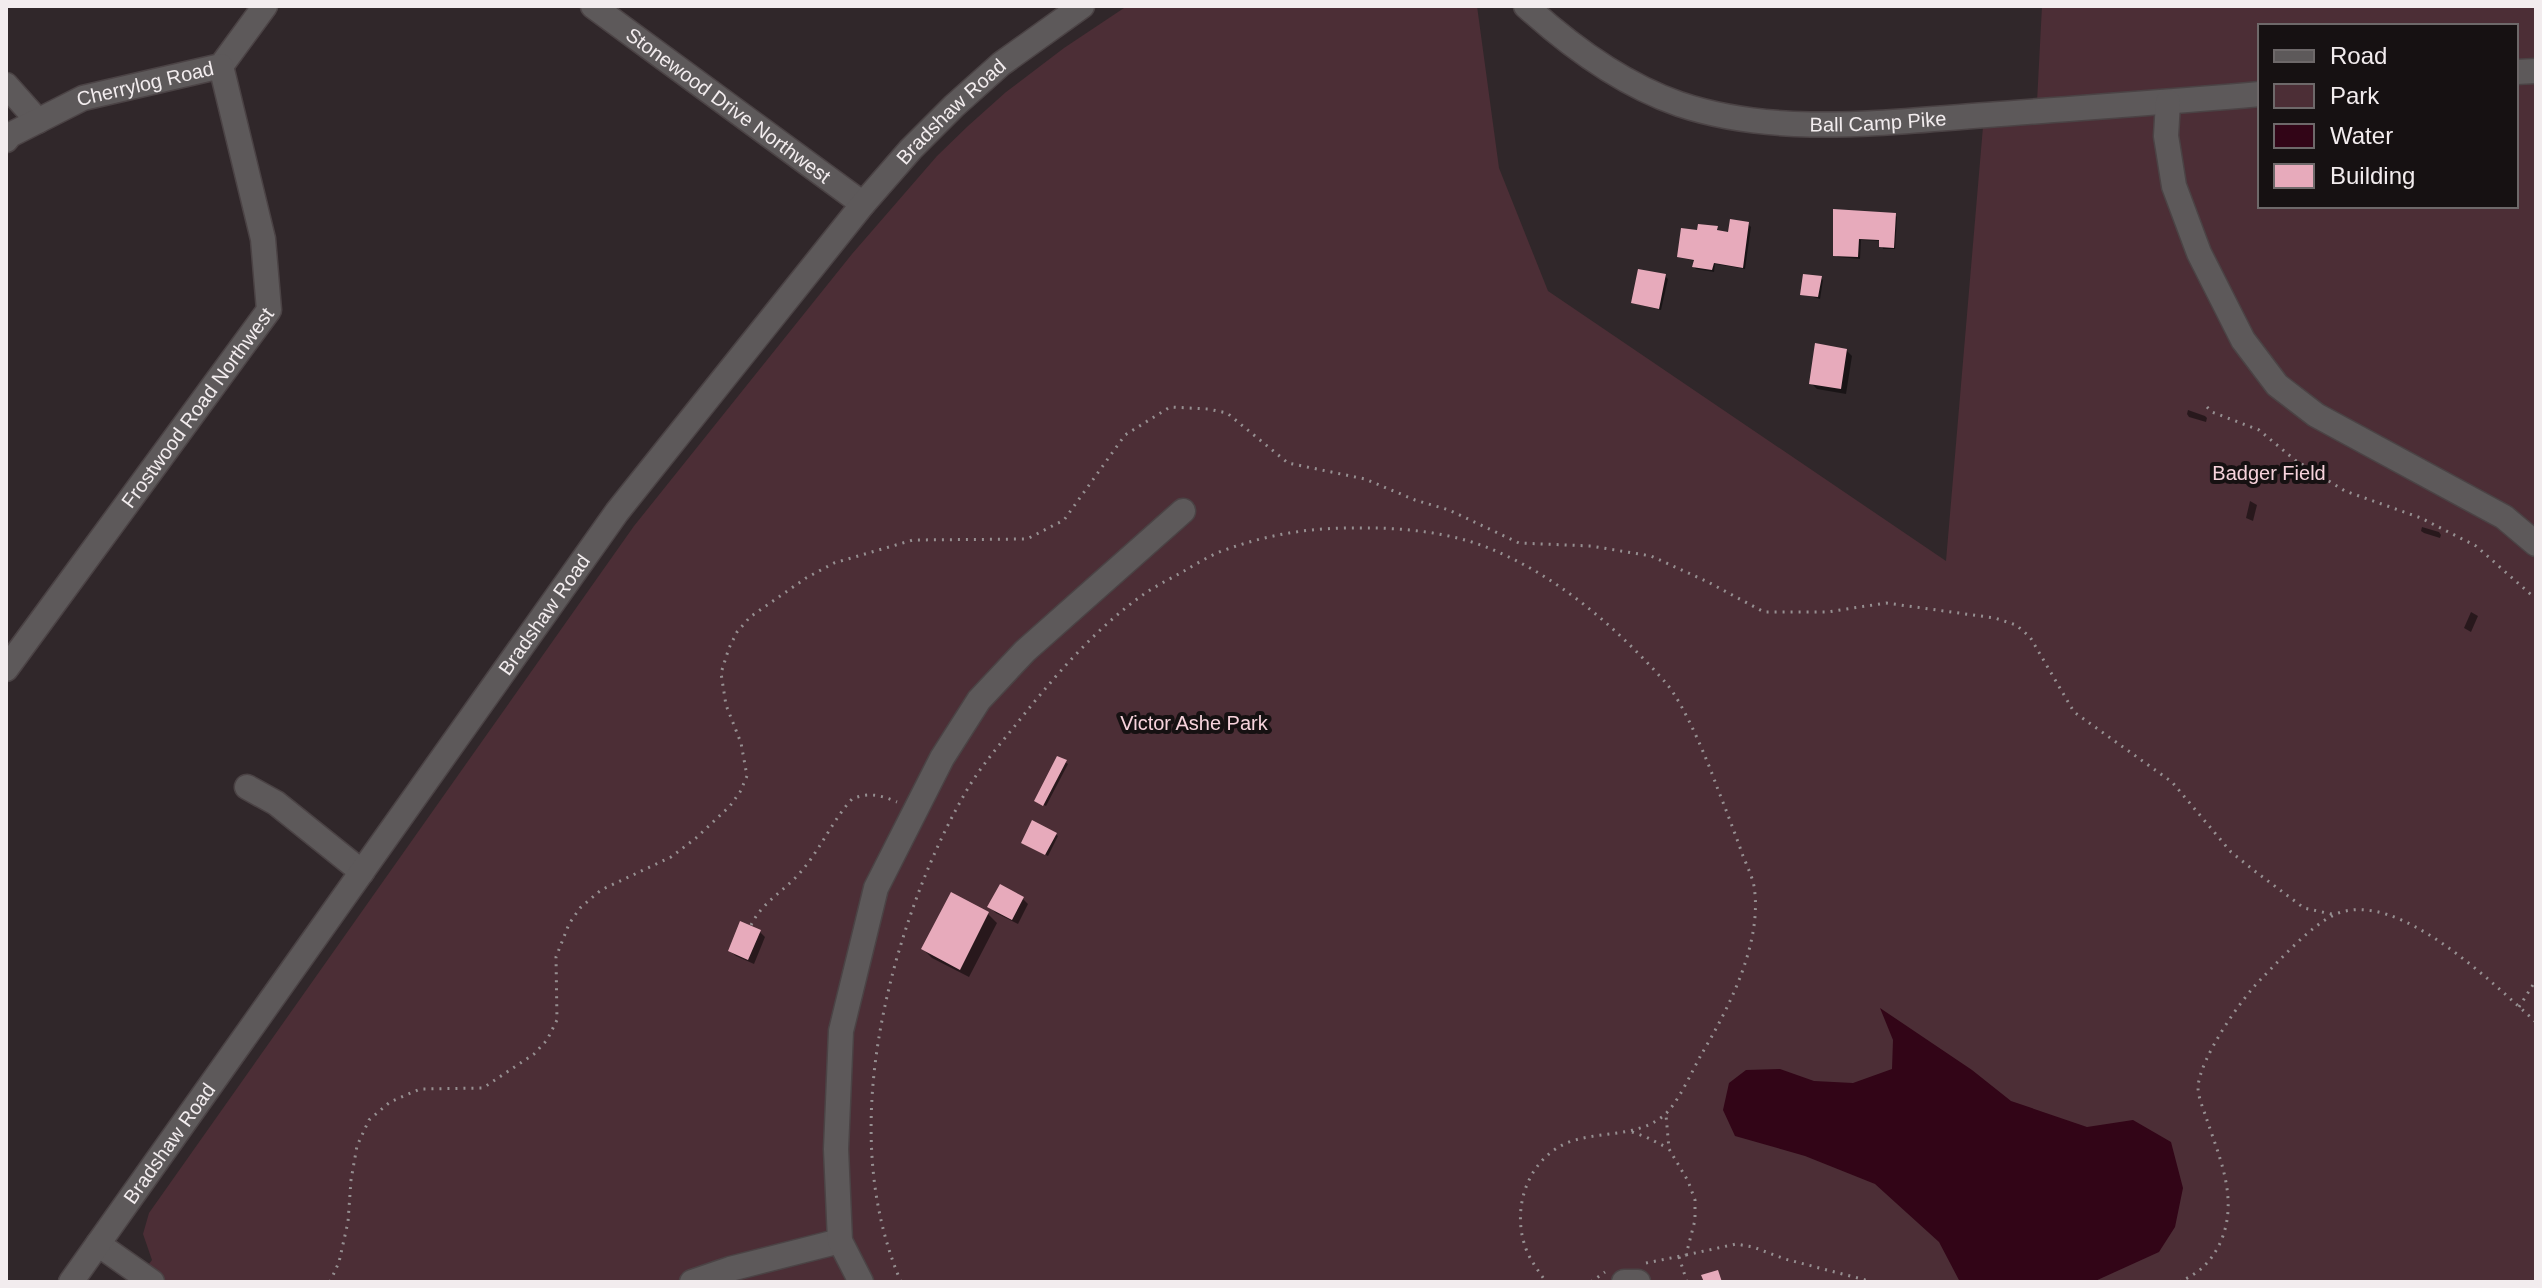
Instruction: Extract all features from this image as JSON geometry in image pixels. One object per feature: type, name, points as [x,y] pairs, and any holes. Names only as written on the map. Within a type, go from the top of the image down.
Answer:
[{"type":"street","name":"Cherrylog Road","points":[[6,140],[10,135],[83,98],[221,66],[265,6]]},
{"type":"street","name":"Stonewood Drive Northwest","points":[[593,6],[863,204]]},
{"type":"street","name":"Bradshaw Road","points":[[71,1282],[617,512],[863,204],[911,149],[1001,64],[1082,6]]},
{"type":"street","name":"Ball Camp Pike","points":[[1526,6],[1561,36],[1635,85],[1679,104],[1727,117],[1797,124],[1880,123],[2258,94]]},
{"type":"street","name":"Frostwood Road Northwest","points":[[6,669],[269,310],[263,239],[221,66]]},
{"type":"street","points":[[6,85],[38,121]]},
{"type":"street","points":[[2168,102],[2166,136],[2174,186],[2199,253],[2243,340],[2277,385],[2316,415],[2504,517],[2536,544]]},
{"type":"street","points":[[861,1282],[840,1241],[836,1149],[841,1031],[876,888],[942,758],[979,700],[1025,651],[1183,511]]},
{"type":"street","points":[[247,787],[276,803],[362,872]]},
{"type":"street","points":[[692,1282],[840,1241]]},
{"type":"street","points":[[98,1244],[152,1282]]},
{"type":"path","points":[[330,1282],[339,1262],[348,1222],[357,1146],[369,1120],[390,1102],[420,1089],[483,1088],[534,1054],[547,1040],[557,1020],[556,957],[569,924],[580,908],[601,890],[671,857],[730,806],[740,792],[747,776],[741,743],[726,705],[721,673],[737,632],[750,617],[806,578],[834,563],[913,540],[1027,539],[1040,533],[1064,520],[1125,435],[1170,407],[1227,413],[1288,463],[1365,479],[1449,510],[1519,543],[1591,546],[1651,556],[1764,612],[1827,612],[1886,603],[1995,618],[2016,625],[2030,637],[2074,712],[2172,782],[2231,852],[2256,872],[2304,908],[2336,915]]},
{"type":"path","points":[[2207,407],[2212,412],[2259,430],[2295,460],[2333,485],[2421,518],[2476,546],[2536,599]]},
{"type":"path","points":[[901,1282],[882,1229],[875,1193],[870,1122],[876,1060],[889,988],[920,884],[967,790],[1046,687],[1097,634],[1147,591],[1217,553],[1268,537],[1319,527],[1398,528],[1489,548],[1543,575],[1587,606],[1671,688],[1708,761],[1754,883],[1755,916],[1739,980],[1720,1023],[1666,1115],[1632,1132],[1570,1142],[1544,1158],[1535,1168],[1523,1196],[1520,1220],[1524,1243],[1546,1282]]},
{"type":"path","points":[[751,925],[759,910],[797,877],[852,799],[874,795],[915,810]]},
{"type":"path","points":[[2179,1282],[2201,1271],[2208,1263],[2217,1250],[2227,1222],[2226,1179],[2198,1088],[2207,1061],[2247,993],[2311,932],[2336,915],[2361,909],[2396,917],[2456,953],[2536,1022]]},
{"type":"path","points":[[2519,1007],[2536,980]]},
{"type":"path","points":[[1666,1115],[1669,1149]]},
{"type":"path","points":[[1632,1132],[1669,1149],[1688,1181],[1695,1200],[1695,1220],[1686,1255]]},
{"type":"path","points":[[1591,1282],[1736,1244],[1873,1282]]},
{"type":"path","points":[[1679,1257],[1687,1282]]},
{"type":"green space","name":"Victor Ashe Park","points":[[1127,6],[1477,6],[1499,168],[1548,291],[1946,561],[1984,115],[2258,99],[2258,208],[2518,208],[2518,83],[2536,82],[2536,1282],[135,1282],[152,1260],[143,1234],[149,1213],[634,526],[852,254],[937,156],[1006,92]]},
{"type":"green space","points":[[2042,6],[2536,6],[2536,62],[2518,64],[2518,24],[2258,24],[2258,84],[2037,102]]},
{"type":"water","points":[[1880,1008],[1972,1070],[2011,1101],[2087,1127],[2133,1120],[2171,1142],[2183,1188],[2175,1227],[2159,1252],[2093,1282],[1960,1282],[1939,1242],[1875,1184],[1805,1156],[1735,1136],[1723,1110],[1729,1083],[1746,1070],[1780,1069],[1814,1081],[1853,1083],[1892,1069],[1893,1040]]},
{"type":"building","points":[[1833,209],[1896,213],[1894,248],[1879,247],[1879,240],[1859,239],[1858,257],[1833,256]]},
{"type":"building","points":[[1730,219],[1749,222],[1743,268],[1714,263],[1712,270],[1692,267],[1694,260],[1677,257],[1681,228],[1697,230],[1698,224],[1718,226],[1717,230],[1728,232]]},
{"type":"building","points":[[1638,269],[1666,274],[1659,309],[1631,303]]},
{"type":"building","points":[[1803,274],[1822,276],[1818,297],[1800,295]]},
{"type":"building","points":[[1815,343],[1847,349],[1841,389],[1809,384]]},
{"type":"building","points":[[1057,756],[1067,760],[1043,806],[1034,801]]},
{"type":"building","points":[[1032,820],[1057,833],[1045,855],[1021,843]]},
{"type":"building","points":[[1000,884],[1024,897],[1012,920],[987,907]]},
{"type":"building","points":[[951,892],[989,912],[960,970],[921,949]]},
{"type":"building","points":[[740,921],[761,930],[748,960],[728,951]]},
{"type":"building","points":[[1718,1270],[1722,1282],[1704,1282],[1701,1275]]},
{"type":"park label","name":"Badger Field","points":[[2269,473]]}]
